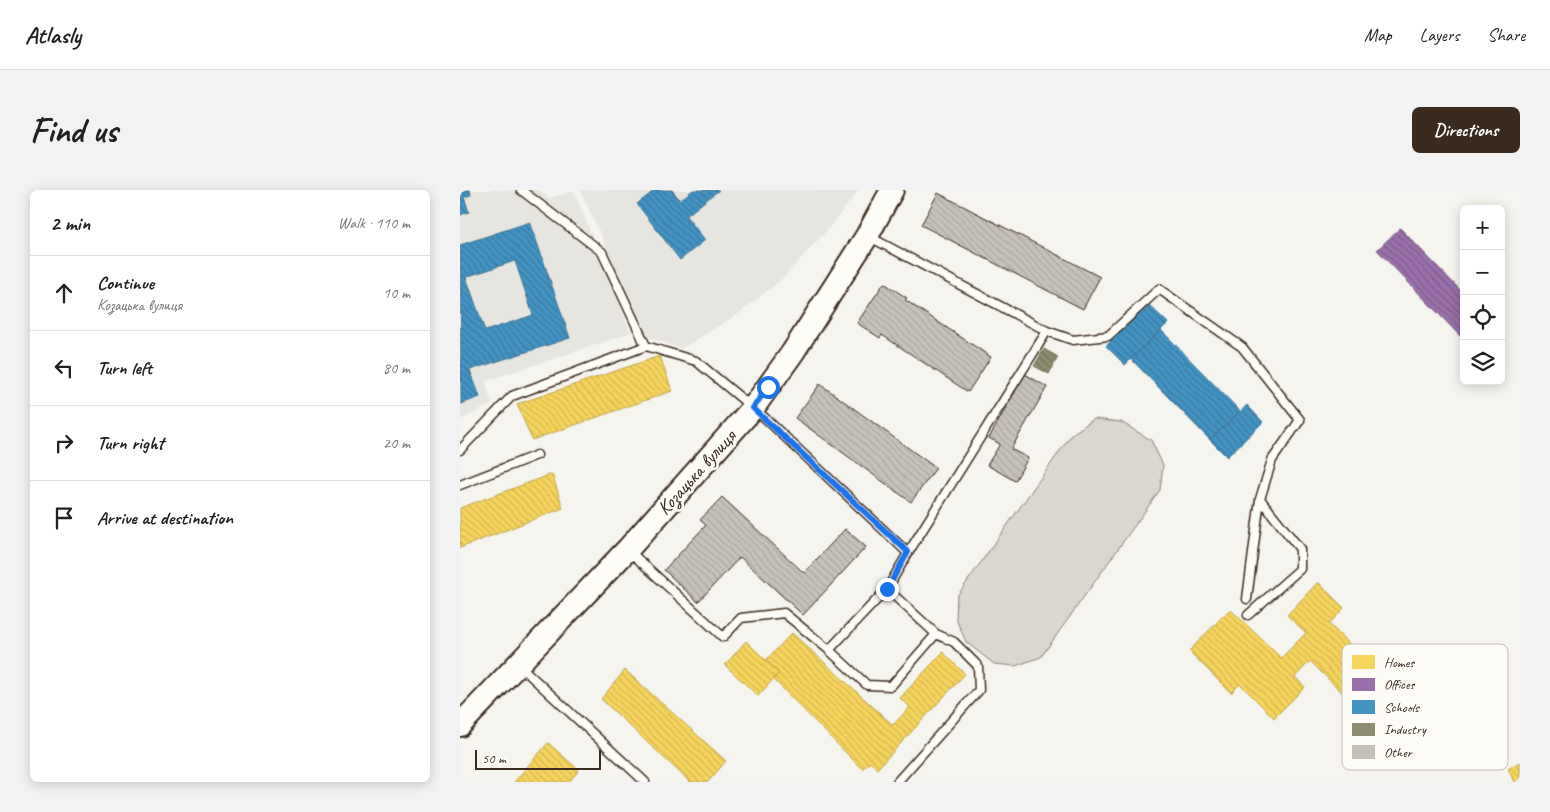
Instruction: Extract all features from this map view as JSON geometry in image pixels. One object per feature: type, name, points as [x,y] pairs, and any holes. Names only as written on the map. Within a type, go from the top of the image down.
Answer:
[{"type":"main road","name":"Козацька вулиця","points":[[460,725],[628,549],[753,408],[793,352],[867,236],[892,190]]},
{"type":"lane","points":[[521,190],[602,252],[646,346]]},
{"type":"lane","points":[[867,236],[1047,331],[1073,340],[1108,336],[1159,289],[1242,347],[1300,420],[1272,460],[1260,499],[1247,599]]},
{"type":"lane","points":[[829,650],[887,589],[908,552],[1047,331]]},
{"type":"lane","points":[[460,450],[512,396],[646,346],[696,361],[753,408],[908,552]]},
{"type":"lane","points":[[460,485],[537,455]]},
{"type":"lane","points":[[1248,615],[1300,569],[1300,548],[1260,499]]},
{"type":"lane","points":[[628,549],[723,638],[741,618],[784,613],[829,650],[867,685],[892,686],[936,634]]},
{"type":"lane","points":[[887,589],[936,634],[954,642],[978,666],[979,690],[896,782]]},
{"type":"lane","points":[[518,664],[645,782]]},
{"type":"shaded area","points":[[460,190],[539,190],[549,198],[574,191],[631,333],[485,381],[492,404],[460,420]]},
{"type":"shaded area","points":[[580,190],[859,190],[829,228],[781,280],[738,314],[681,349],[647,336]]},
{"type":"shaded area","points":[[1094,419],[1121,422],[1151,440],[1163,465],[1160,490],[1041,657],[1015,666],[994,664],[966,642],[956,619],[957,596],[1072,434]]},
{"type":"building: Homes","points":[[660,356],[672,391],[532,440],[517,404]]},
{"type":"building: Homes","points":[[552,474],[563,508],[460,548],[460,508]]},
{"type":"building: Homes","points":[[1318,582],[1344,608],[1329,624],[1350,644],[1342,644],[1342,693],[1310,661],[1295,677],[1305,687],[1274,718],[1240,684],[1231,693],[1189,651],[1230,609],[1281,658],[1306,633],[1287,615]]},
{"type":"building: Homes","points":[[792,633],[893,725],[910,707],[900,698],[943,652],[965,674],[877,769],[870,762],[862,769],[773,679],[779,673],[766,660]]},
{"type":"building: Homes","points":[[746,641],[779,673],[758,696],[725,665]]},
{"type":"building: Homes","points":[[625,670],[726,761],[708,782],[690,782],[601,699]]},
{"type":"building: Homes","points":[[548,743],[579,770],[569,782],[514,782]]},
{"type":"building: Homes","points":[[1520,762],[1520,782],[1514,782],[1508,768]]},
{"type":"building: Offices","points":[[1400,228],[1460,290],[1460,336],[1377,250]]},
{"type":"building: Schools","points":[[460,190],[470,190],[471,195],[464,197],[469,212],[460,215]]},
{"type":"building: Schools","points":[[655,190],[672,190],[680,200],[693,190],[719,190],[686,216],[705,240],[680,260],[637,204]]},
{"type":"building: Schools","points":[[530,222],[570,338],[470,370],[480,397],[461,404],[460,245]],"holes":[[[515,261],[533,315],[485,331],[466,277]]]},
{"type":"building: Schools","points":[[1148,304],[1168,323],[1125,365],[1106,346]]},
{"type":"building: Schools","points":[[1161,330],[1240,411],[1210,440],[1131,359]]},
{"type":"building: Schools","points":[[1247,405],[1263,422],[1227,457],[1210,440]]},
{"type":"building: Industry","points":[[1044,349],[1058,357],[1049,374],[1034,366]]},
{"type":"building: Other","points":[[938,193],[1100,277],[1083,309],[921,225]]},
{"type":"building: Other","points":[[884,283],[907,298],[905,300],[991,357],[968,392],[882,335],[880,338],[857,323]]},
{"type":"building: Other","points":[[1025,374],[1047,387],[1011,449],[1028,458],[1015,481],[987,465],[1000,444],[989,438]]},
{"type":"building: Other","points":[[820,384],[936,468],[911,502],[795,418]]},
{"type":"building: Other","points":[[722,497],[804,573],[845,529],[866,547],[803,615],[740,557],[698,602],[664,570],[706,525],[700,520]]},
{"type":"route","points":[[768,387],[753,408],[908,552],[887,589]]}]
